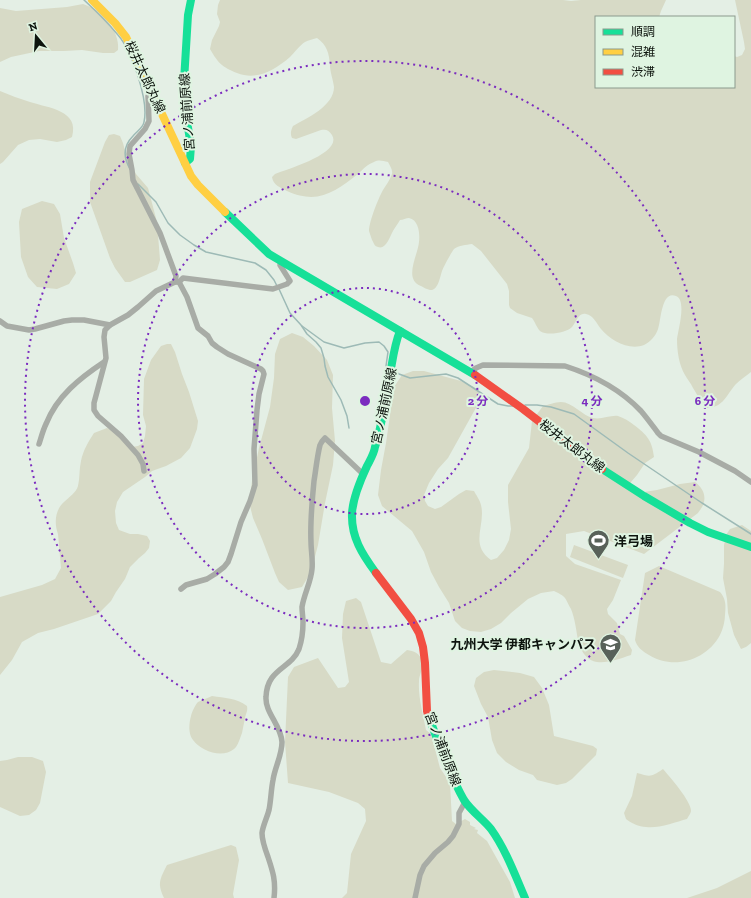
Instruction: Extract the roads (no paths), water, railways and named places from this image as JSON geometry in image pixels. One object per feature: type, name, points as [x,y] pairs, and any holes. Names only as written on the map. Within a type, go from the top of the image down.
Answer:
[{"type":"main road","name":"桜井太郎丸線","points":[[92,0],[122,31],[129,43],[185,163]]},
{"type":"main road","name":"宮ノ浦前原線","points":[[191,0],[188,22],[184,103],[191,146],[190,159],[185,163],[192,176],[198,185],[269,254],[333,290],[400,331],[376,449],[363,474],[355,495],[352,512],[353,530],[358,546],[365,559],[411,619],[419,633],[424,652],[427,711],[454,782],[465,802],[490,828],[499,840],[525,898]]},
{"type":"main road","name":"桜井太郎丸線","points":[[400,331],[471,372],[523,409],[592,462],[644,496],[708,532],[733,542],[751,547]]},
{"type":"street","points":[[153,93],[148,96],[149,121],[145,129],[130,146],[129,154],[133,180],[160,233],[177,282],[187,297],[198,328],[208,336],[212,343],[217,347],[228,354],[264,371],[257,410],[254,449],[255,485],[228,562],[207,579],[181,589]]},
{"type":"street","points":[[144,471],[143,464],[138,456],[121,436],[98,416],[94,410],[94,403],[106,358],[105,330],[110,325],[133,311],[156,291],[183,278],[273,288],[287,284],[290,281],[280,265],[281,261]]},
{"type":"street","points":[[0,321],[7,326],[29,330],[72,320],[84,320],[110,325]]},
{"type":"street","points":[[39,444],[45,424],[64,394],[75,383],[104,362]]},
{"type":"street","points":[[471,372],[483,365],[564,366],[575,369],[605,383],[620,393],[640,410],[662,436],[699,452],[735,471],[751,482]]},
{"type":"street","points":[[274,898],[275,882],[263,843],[262,833],[269,809],[273,778],[282,744],[278,729],[266,703],[266,695],[271,678],[294,657],[301,643],[303,630],[302,607],[312,568],[311,518],[315,474],[320,445],[325,438],[363,474]]},
{"type":"street","points":[[415,898],[420,875],[424,866],[453,836],[459,824],[459,813],[465,802]]},
{"type":"waterway","points":[[84,0],[110,26],[123,42],[134,64],[142,89],[145,113],[144,122],[141,128],[127,144],[125,152],[126,160],[130,169]]},
{"type":"waterway","points":[[138,184],[156,202],[168,223],[180,235],[206,252],[255,263],[266,270],[277,286]]},
{"type":"waterway","points":[[279,289],[290,313],[321,348],[328,377],[341,400],[347,416],[349,428]]},
{"type":"waterway","points":[[302,326],[324,342],[344,348],[365,343],[379,342],[388,352],[386,366],[388,367]]},
{"type":"waterway","points":[[395,371],[410,378],[446,374],[458,378],[498,404],[513,406]]},
{"type":"waterway","points":[[525,405],[551,407],[574,414],[628,453],[751,534]]},
{"type":"place","name":"洋弓場","points":[[599,560]]},
{"type":"place","name":"九州大学 伊都キャンパス","points":[[611,664]]}]
